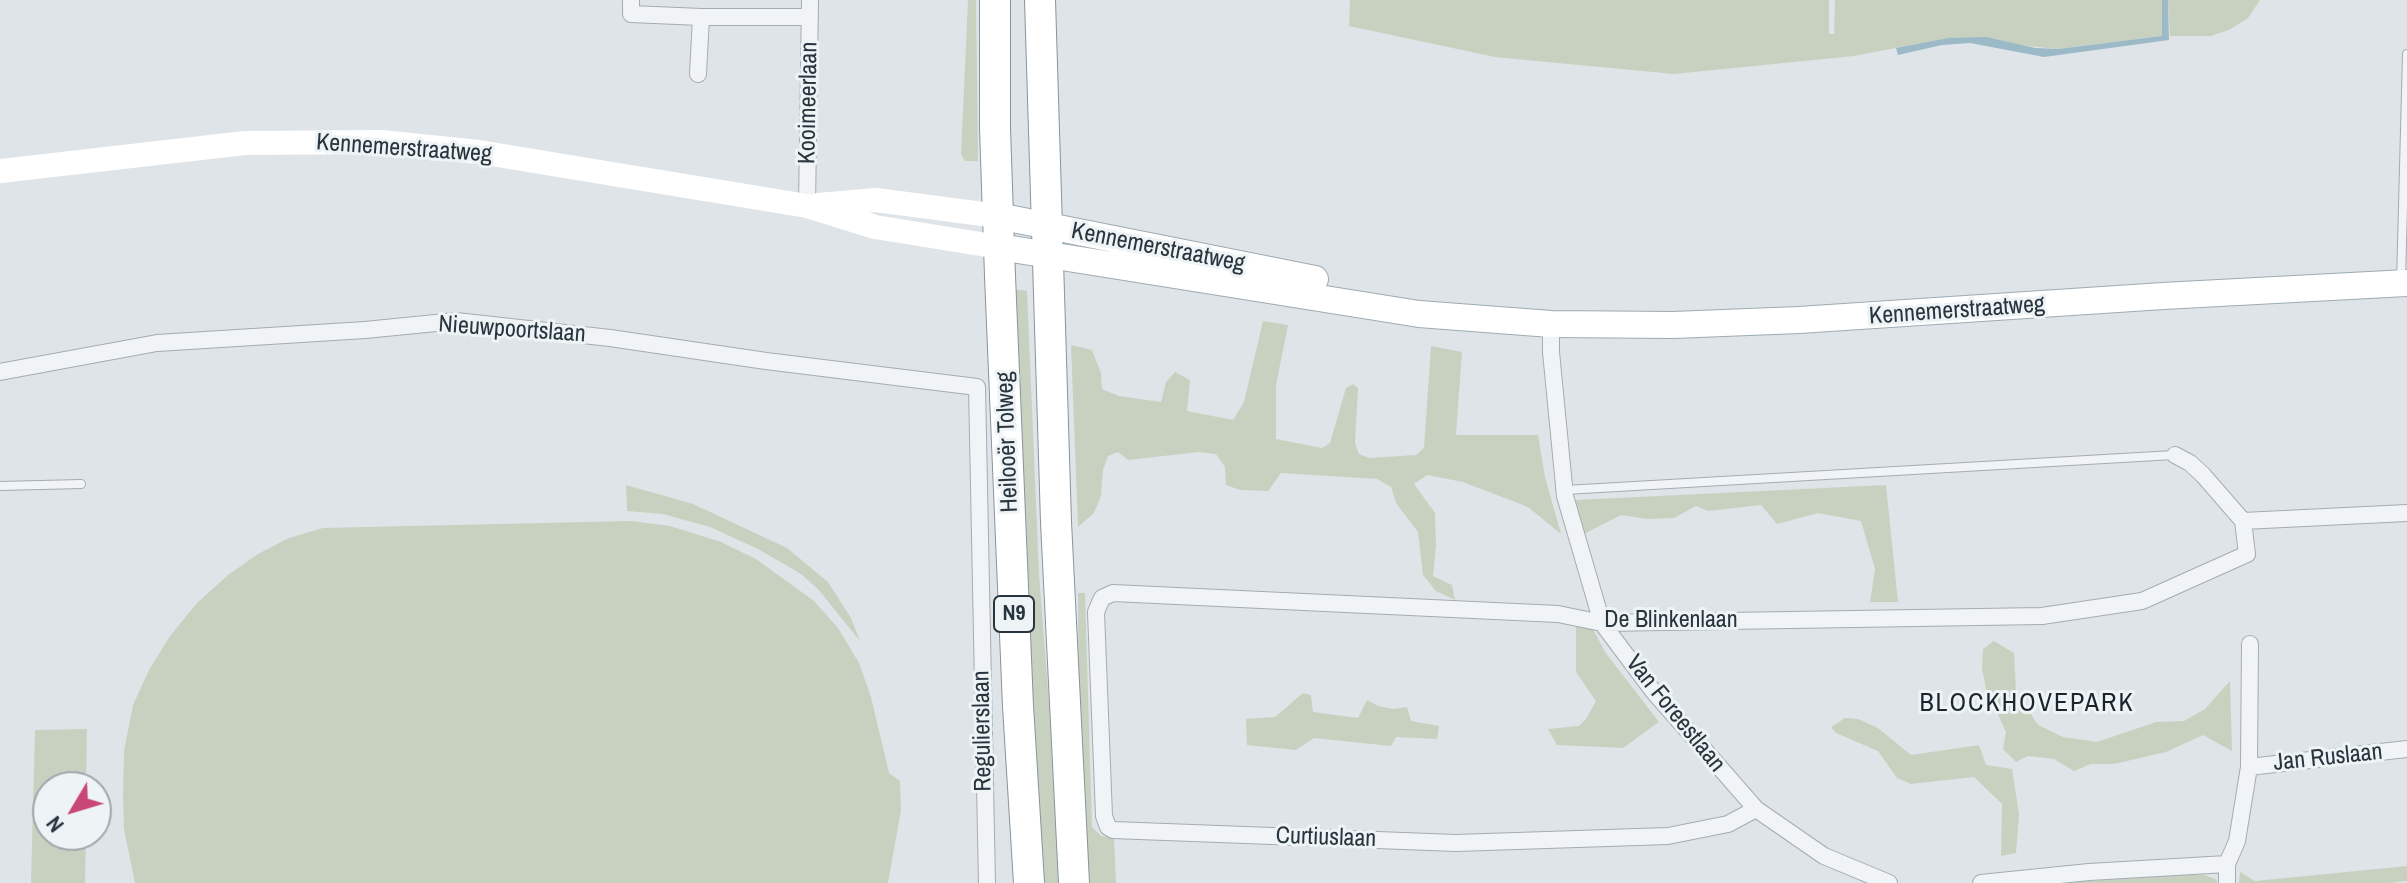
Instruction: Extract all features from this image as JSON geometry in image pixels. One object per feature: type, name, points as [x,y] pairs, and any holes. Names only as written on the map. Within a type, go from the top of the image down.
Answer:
[{"type":"highway","name":"Heilooër Tolweg","points":[[995,0],[999,247],[1018,706],[1029,883]]},
{"type":"highway","name":"Heilooër Tolweg","points":[[1040,0],[1058,583],[1074,883]]},
{"type":"main road","name":"Kennemerstraatweg","points":[[0,171],[245,143],[381,142],[479,152],[807,206],[875,227],[999,247],[1046,240]]},
{"type":"main road","name":"Kennemerstraatweg","points":[[807,206],[876,200],[998,216],[1046,240],[1419,314],[1551,324],[1667,325],[1783,321],[2404,283]]},
{"type":"street","points":[[631,0],[631,14],[701,17],[810,8]]},
{"type":"street","name":"Kooimeerlaan","points":[[807,206],[810,8]]},
{"type":"street","points":[[698,74],[701,17]]},
{"type":"street","name":"Nieuwpoortslaan","points":[[0,372],[157,343],[456,321],[610,338],[977,387]]},
{"type":"street","name":"Van Foreestlaan","points":[[1551,324],[1564,490],[1602,623],[1653,691],[1756,809],[1824,856],[1889,883]]},
{"type":"street","name":"Regulierslaan","points":[[977,387],[987,883]]},
{"type":"street","points":[[2175,455],[2203,475],[2243,521],[2407,513]]},
{"type":"street","name":"De Blinkenlaan","points":[[1096,612],[1102,598],[1113,593],[1558,614],[1602,623],[2042,616],[2142,601],[2247,554],[2243,521]]},
{"type":"street","name":"Curtiuslaan","points":[[1096,612],[1104,816],[1108,827],[1113,830],[1456,843],[1653,837],[1728,824],[1756,809]]},
{"type":"street","points":[[2227,883],[2227,864],[2237,841],[2249,767],[2250,644]]},
{"type":"street","name":"Jan Ruslaan","points":[[2249,767],[2407,749]]},
{"type":"street","points":[[1981,883],[2089,872],[2227,864]]},
{"type":"lane","points":[[2404,283],[2407,54]]},
{"type":"lane","points":[[1564,490],[2175,455]]},
{"type":"lane","points":[[0,486],[81,484]]},
{"type":"green space","points":[[968,0],[976,0],[978,161],[965,161],[961,154]]},
{"type":"green space","points":[[1350,0],[1829,0],[1829,34],[1834,34],[1835,0],[2162,0],[2163,36],[2058,49],[1948,38],[1854,56],[1674,74],[1495,57],[1349,26]]},
{"type":"green space","points":[[2168,0],[2260,0],[2248,18],[2229,30],[2211,36],[2170,36]]},
{"type":"green space","points":[[1013,289],[1027,291],[1039,574],[1063,883],[1040,883]]},
{"type":"green space","points":[[1263,321],[1288,325],[1276,385],[1276,439],[1322,448],[1330,443],[1346,388],[1353,384],[1358,388],[1355,443],[1359,454],[1369,458],[1416,455],[1424,448],[1431,346],[1462,352],[1456,435],[1538,435],[1545,477],[1561,534],[1528,507],[1463,482],[1427,475],[1414,484],[1435,513],[1433,576],[1452,585],[1455,600],[1436,591],[1423,575],[1418,532],[1396,503],[1391,487],[1377,479],[1281,473],[1268,491],[1240,490],[1226,485],[1225,467],[1216,454],[1199,452],[1128,460],[1118,452],[1108,456],[1103,470],[1101,496],[1094,513],[1078,527],[1071,345],[1092,350],[1101,373],[1102,389],[1119,396],[1161,402],[1166,382],[1175,372],[1190,380],[1187,411],[1233,420],[1244,402]]},
{"type":"green space","points":[[626,485],[693,504],[787,548],[828,582],[851,618],[860,641],[818,589],[801,574],[760,550],[710,527],[663,514],[627,511]]},
{"type":"green space","points":[[1886,485],[1898,602],[1870,602],[1875,569],[1861,521],[1818,513],[1777,524],[1761,505],[1708,511],[1696,506],[1674,518],[1647,519],[1621,515],[1584,534],[1575,500]]},
{"type":"green space","points":[[631,521],[670,526],[721,542],[756,559],[814,601],[838,628],[859,663],[871,697],[889,773],[900,781],[901,810],[888,883],[135,883],[124,829],[123,797],[124,751],[133,705],[149,670],[170,636],[197,603],[228,575],[289,538],[323,528]]},
{"type":"green space","points":[[1078,593],[1085,593],[1092,827],[1101,836],[1114,837],[1116,883],[1086,883],[1079,762]]},
{"type":"green space","points":[[1576,627],[1592,627],[1605,652],[1659,722],[1623,748],[1557,745],[1548,729],[1579,726],[1596,701],[1576,672]]},
{"type":"green space","points":[[1994,641],[2014,653],[2016,691],[2038,725],[2063,737],[2097,742],[2156,722],[2184,721],[2205,709],[2230,681],[2232,751],[2203,735],[2166,752],[2114,764],[2091,764],[2074,771],[2054,759],[2028,756],[2016,762],[2003,749],[2006,732],[1986,689],[1982,669],[1983,649]]},
{"type":"green space","points":[[1303,693],[1311,695],[1313,712],[1358,718],[1367,700],[1393,709],[1407,707],[1411,721],[1439,726],[1437,739],[1396,737],[1391,746],[1314,738],[1296,750],[1247,745],[1246,719],[1275,717]]},
{"type":"green space","points":[[1845,718],[1858,719],[1878,728],[1911,755],[1979,745],[1986,765],[2012,769],[2019,814],[2016,853],[2001,856],[2002,804],[1974,777],[1911,784],[1897,778],[1878,751],[1836,733],[1831,727]]},
{"type":"green space","points":[[87,729],[86,771],[34,771],[35,730]]},
{"type":"green space","points":[[32,845],[32,851],[86,851],[85,883],[31,883]]},
{"type":"green space","points":[[2407,866],[2407,881],[2389,883],[2239,883],[2240,872],[2255,881]]},
{"type":"green space","points":[[2205,875],[2217,880],[2217,883],[2061,883]]},
{"type":"water","points":[[2162,0],[2168,0],[2169,40],[2044,57],[1970,43],[1942,45],[1898,55],[1896,48],[1948,38],[1986,37],[2035,48],[2058,49],[2162,36]]},
{"type":"district","name":"BLOCKHOVEPARK","points":[[2027,704]]}]
